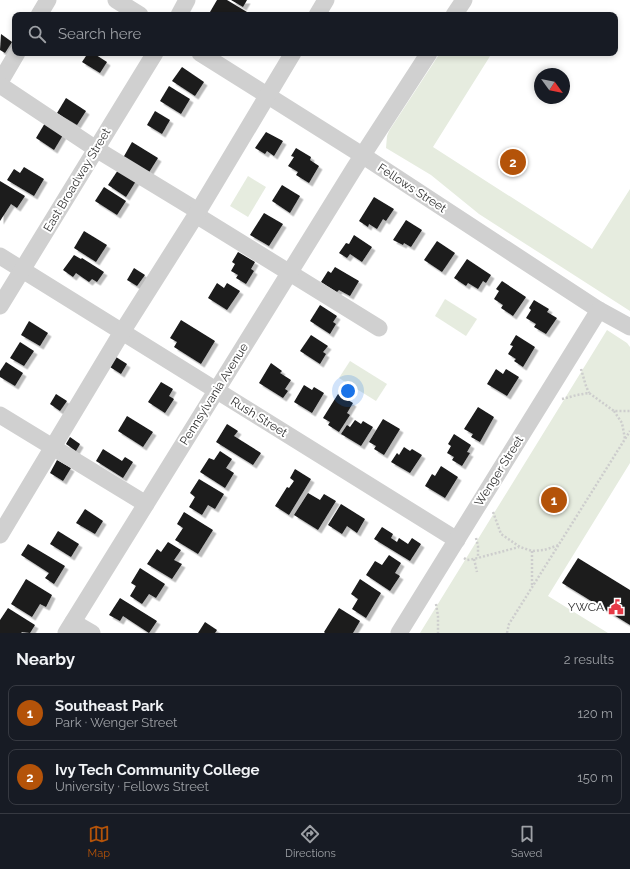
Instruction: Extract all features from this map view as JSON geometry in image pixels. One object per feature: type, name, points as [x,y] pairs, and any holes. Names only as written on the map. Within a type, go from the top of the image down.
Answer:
[{"type":"street","points":[[41,12],[48,0]]},
{"type":"street","points":[[116,0],[135,12]]},
{"type":"street","points":[[181,12],[187,0]]},
{"type":"street","points":[[318,12],[326,0]]},
{"type":"street","points":[[456,12],[464,0]]},
{"type":"street","points":[[0,82],[15,56]]},
{"type":"street","name":"East Broadway Street","points":[[0,306],[153,56]]},
{"type":"street","name":"Fellows Street","points":[[205,56],[362,155],[628,327]]},
{"type":"street","points":[[0,535],[122,332],[197,213],[291,56]]},
{"type":"street","name":"Pennsylvania Avenue","points":[[70,627],[362,155],[427,56]]},
{"type":"street","points":[[0,85],[96,149],[289,273],[380,328]]},
{"type":"street","name":"Rush Street","points":[[0,256],[457,540]]},
{"type":"street","name":"Wenger Street","points":[[399,633],[600,310]]},
{"type":"street","points":[[0,415],[146,504]]},
{"type":"street","points":[[70,627],[92,633]]},
{"type":"path","points":[[581,369],[589,393],[614,411],[622,423],[626,439]]},
{"type":"path","points":[[562,399],[589,393]]},
{"type":"path","points":[[614,411],[630,411]]},
{"type":"path","points":[[507,633],[509,624],[630,432]]},
{"type":"path","points":[[493,512],[501,534],[520,547],[532,551],[544,550],[559,545]]},
{"type":"path","points":[[476,538],[478,558]]},
{"type":"path","points":[[464,558],[467,560],[474,559],[520,547]]},
{"type":"path","points":[[532,551],[532,588]]},
{"type":"path","points":[[474,559],[477,572]]},
{"type":"path","points":[[436,604],[438,633]]},
{"type":"shaded area","points":[[438,56],[490,56],[433,147],[592,249],[630,189],[630,311],[479,214],[431,175],[386,148],[389,131]]},
{"type":"shaded area","points":[[248,176],[266,187],[248,217],[230,206]]},
{"type":"shaded area","points":[[445,299],[477,319],[466,336],[435,316]]},
{"type":"shaded area","points":[[607,330],[627,343],[630,347],[630,463],[548,596],[608,633],[420,633]]},
{"type":"shaded area","points":[[350,361],[387,384],[376,401],[339,378]]},
{"type":"building","points":[[217,0],[227,0],[247,12],[210,12]]},
{"type":"building","points":[[231,0],[247,0],[243,7]]},
{"type":"building","points":[[1,34],[12,42],[5,53],[0,50]]},
{"type":"building","points":[[86,56],[98,56],[107,62],[100,73],[82,62]]},
{"type":"building","points":[[182,67],[204,82],[195,96],[172,81]]},
{"type":"building","points":[[169,86],[190,99],[181,114],[160,101]]},
{"type":"building","points":[[66,98],[86,111],[77,125],[57,113]]},
{"type":"building","points":[[155,111],[170,120],[162,134],[147,125]]},
{"type":"building","points":[[45,123],[63,135],[54,150],[36,138]]},
{"type":"building","points":[[266,132],[283,141],[274,156],[267,151],[265,154],[255,148]]},
{"type":"building","points":[[132,142],[158,158],[148,174],[123,158]]},
{"type":"building","points":[[296,148],[311,157],[310,160],[319,166],[309,183],[296,175],[298,172],[288,166],[294,157],[291,156]]},
{"type":"building","points":[[24,167],[44,179],[34,196],[7,180],[14,169],[20,173]]},
{"type":"building","points":[[118,170],[136,181],[126,197],[108,185]]},
{"type":"building","points":[[0,181],[25,196],[17,208],[11,204],[0,221]]},
{"type":"building","points":[[282,185],[300,196],[290,213],[272,201]]},
{"type":"building","points":[[104,187],[126,201],[117,215],[95,201]]},
{"type":"building","points":[[374,197],[394,209],[386,221],[383,219],[377,229],[369,224],[368,227],[359,221]]},
{"type":"building","points":[[264,213],[283,224],[269,246],[250,235]]},
{"type":"building","points":[[406,220],[422,230],[411,247],[393,240]]},
{"type":"building","points":[[84,231],[107,245],[96,262],[74,248]]},
{"type":"building","points":[[354,235],[372,247],[362,262],[350,254],[347,258],[339,253],[346,243],[349,244]]},
{"type":"building","points":[[437,241],[455,253],[442,272],[424,260]]},
{"type":"building","points":[[238,252],[255,262],[251,269],[254,271],[246,284],[236,278],[238,275],[231,271],[235,264],[232,262]]},
{"type":"building","points":[[74,255],[81,259],[82,258],[104,272],[97,282],[92,279],[89,282],[76,273],[73,277],[63,270]]},
{"type":"building","points":[[467,259],[491,275],[486,283],[483,281],[478,289],[468,283],[466,286],[454,278]]},
{"type":"building","points":[[335,267],[359,281],[350,296],[339,290],[337,292],[321,282],[328,271],[331,273]]},
{"type":"building","points":[[134,268],[145,275],[137,286],[127,280]]},
{"type":"building","points":[[502,281],[526,297],[513,316],[501,308],[503,305],[494,299],[499,291],[496,289]]},
{"type":"building","points":[[217,283],[224,288],[227,283],[240,291],[227,310],[208,298]]},
{"type":"building","points":[[534,300],[549,309],[547,312],[557,318],[546,334],[534,327],[536,324],[526,318],[531,310],[529,308]]},
{"type":"building","points":[[320,305],[337,316],[333,322],[336,324],[330,334],[310,321]]},
{"type":"building","points":[[181,320],[215,341],[201,364],[174,347],[177,342],[170,338]]},
{"type":"building","points":[[29,321],[48,333],[40,346],[21,335]]},
{"type":"building","points":[[311,335],[328,346],[323,352],[326,354],[320,364],[300,351]]},
{"type":"building","points":[[516,335],[535,347],[523,367],[514,361],[516,359],[508,354],[513,346],[510,345]]},
{"type":"building","points":[[20,342],[34,351],[24,366],[10,358]]},
{"type":"building","points":[[116,357],[127,364],[121,374],[110,367]]},
{"type":"building","points":[[6,362],[23,373],[15,386],[0,377],[0,371]]},
{"type":"building","points":[[271,363],[282,371],[280,373],[291,380],[285,389],[288,391],[283,398],[259,383]]},
{"type":"building","points":[[496,369],[503,374],[506,369],[519,377],[507,396],[487,384]]},
{"type":"building","points":[[161,382],[173,389],[169,396],[174,399],[165,413],[148,402]]},
{"type":"building","points":[[304,385],[312,390],[314,387],[324,393],[312,413],[294,402]]},
{"type":"building","points":[[56,394],[67,401],[60,411],[50,404]]},
{"type":"building","points":[[338,394],[353,403],[347,413],[350,415],[339,432],[328,425],[330,422],[323,418]]},
{"type":"building","points":[[478,407],[494,417],[480,442],[471,437],[473,434],[464,429]]},
{"type":"building","points":[[127,416],[153,432],[143,447],[118,431]]},
{"type":"building","points":[[383,419],[400,429],[384,455],[374,449],[376,446],[369,442]]},
{"type":"building","points":[[355,420],[361,424],[363,421],[373,427],[361,446],[341,434],[347,425],[350,427]]},
{"type":"building","points":[[227,424],[238,431],[234,436],[261,453],[253,465],[216,442]]},
{"type":"building","points":[[454,434],[471,445],[467,452],[470,453],[462,466],[452,460],[454,457],[447,453],[451,446],[448,444]]},
{"type":"building","points":[[70,437],[80,444],[76,451],[66,444]]},
{"type":"building","points":[[404,447],[410,451],[412,449],[422,455],[410,473],[391,462],[397,453],[399,455]]},
{"type":"building","points":[[103,449],[122,461],[125,457],[133,462],[123,478],[96,461]]},
{"type":"building","points":[[220,451],[232,459],[226,468],[234,473],[225,488],[200,472],[209,458],[214,460]]},
{"type":"building","points":[[57,460],[71,468],[63,481],[50,473]]},
{"type":"building","points":[[441,466],[458,477],[445,498],[425,486],[432,474],[435,476]]},
{"type":"building","points":[[295,469],[311,479],[289,515],[275,506],[287,487],[289,488],[294,481],[290,478]]},
{"type":"building","points":[[199,479],[224,494],[215,509],[208,505],[202,515],[189,507],[195,497],[190,493]]},
{"type":"building","points":[[308,493],[320,500],[324,494],[336,501],[318,530],[294,515]]},
{"type":"building","points":[[341,504],[365,519],[357,533],[347,526],[342,534],[328,525]]},
{"type":"building","points":[[85,509],[103,521],[95,534],[76,523]]},
{"type":"building","points":[[184,512],[213,530],[198,554],[175,540],[183,528],[177,524]]},
{"type":"building","points":[[382,527],[393,534],[391,538],[397,542],[399,538],[408,544],[412,538],[421,544],[410,561],[374,539]]},
{"type":"building","points":[[58,531],[79,544],[71,557],[50,544]]},
{"type":"building","points":[[168,542],[181,550],[174,560],[182,564],[172,579],[147,564],[157,549],[161,552]]},
{"type":"building","points":[[28,544],[65,566],[54,584],[45,578],[49,573],[21,555]]},
{"type":"building","points":[[389,555],[401,563],[395,573],[400,576],[390,591],[366,575],[375,561],[382,565]]},
{"type":"building","name":"YWCA","points":[[578,558],[630,590],[630,625],[562,583]]},
{"type":"building","points":[[140,568],[165,584],[156,598],[149,594],[142,604],[130,596],[136,586],[131,583]]},
{"type":"building","points":[[26,579],[52,595],[46,607],[40,604],[32,617],[11,604]]},
{"type":"building","points":[[360,579],[381,593],[366,618],[352,609],[358,599],[351,594]]},
{"type":"building","points":[[120,598],[157,621],[149,633],[123,616],[120,621],[109,615]]},
{"type":"building","points":[[8,608],[35,625],[30,633],[0,633],[0,620]]},
{"type":"building","points":[[339,608],[360,621],[353,633],[325,633],[324,632]]},
{"type":"building","points":[[205,622],[217,630],[215,633],[198,633]]},
{"type":"place","name":"Ivy Tech Community College","points":[[513,162]]},
{"type":"place","name":"Southeast Park","points":[[554,500]]},
{"type":"place","name":"YWCA","points":[[616,607]]}]
